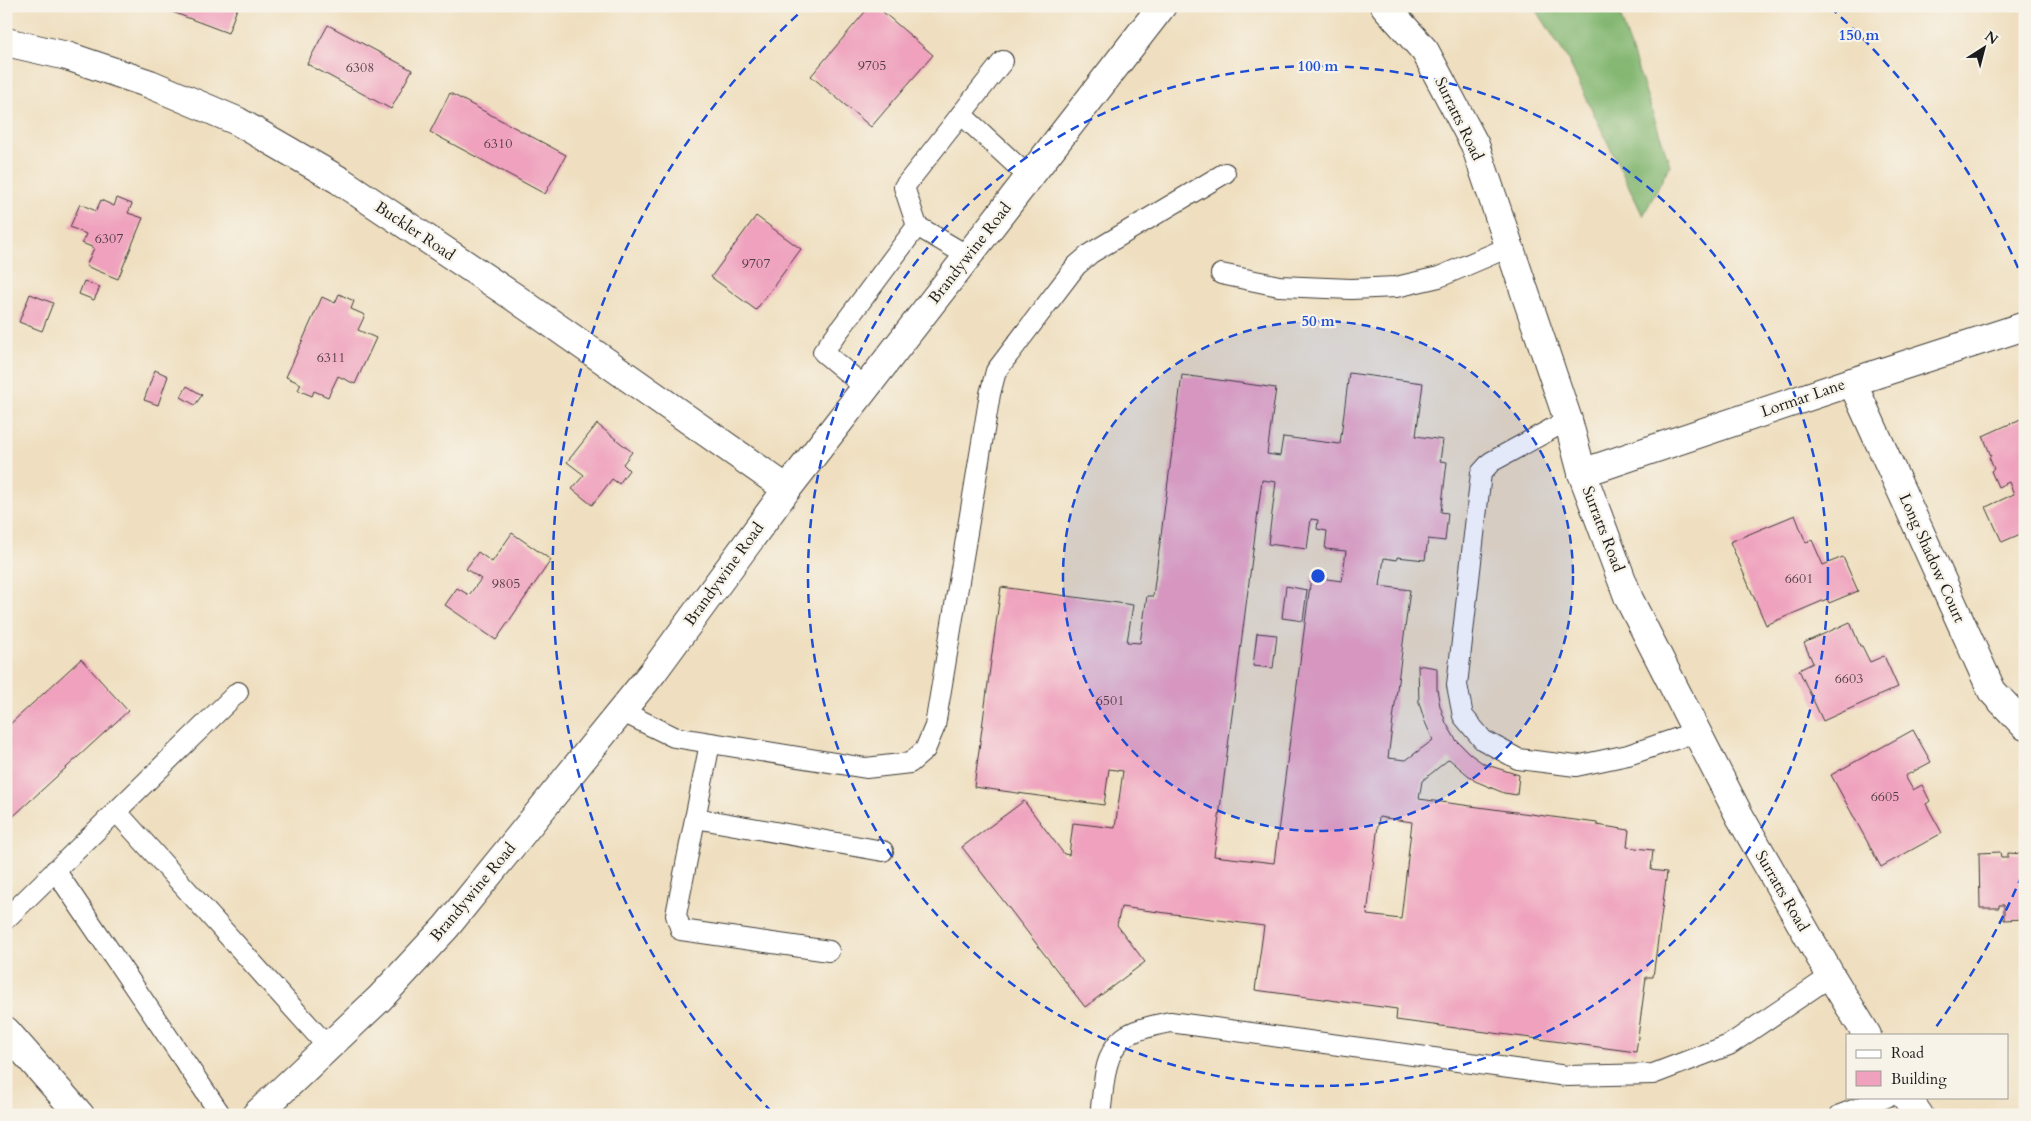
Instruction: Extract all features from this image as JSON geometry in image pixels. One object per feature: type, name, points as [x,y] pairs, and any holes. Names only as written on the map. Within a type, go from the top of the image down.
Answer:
[{"type":"main road","name":"Brandywine Road","points":[[256,1115],[380,998],[446,927],[653,672],[787,488],[1162,6]]},
{"type":"main road","name":"Surratts Road","points":[[1385,6],[1425,51],[1475,145],[1568,420],[1582,473],[1629,599],[1739,815],[1866,1034]]},
{"type":"main road","name":"Buckler Road","points":[[6,42],[67,56],[150,84],[237,121],[322,170],[514,297],[787,488]]},
{"type":"main road","name":"Lormar Lane","points":[[1582,473],[2025,326]]},
{"type":"main road","name":"Long Shadow Court","points":[[1852,382],[1992,691],[2025,726]]},
{"type":"main road","points":[[6,1031],[80,1115]]},
{"type":"main road","points":[[1907,1098],[1919,1115]]},
{"type":"lane","points":[[968,256],[917,226],[904,187],[1003,61]]},
{"type":"lane","points":[[961,114],[1029,177]]},
{"type":"lane","points":[[621,711],[674,737],[866,768],[910,763],[925,750],[935,726],[990,394],[996,371],[1076,266],[1091,253],[1225,173]]},
{"type":"lane","points":[[866,388],[823,352],[917,226]]},
{"type":"lane","points":[[1221,274],[1279,286],[1351,289],[1396,287],[1439,277],[1509,247]]},
{"type":"lane","points":[[1568,420],[1491,462],[1481,473],[1457,685],[1463,716],[1483,740],[1518,759],[1576,766],[1628,755],[1696,732]]},
{"type":"lane","points":[[6,919],[238,692]]},
{"type":"lane","points":[[710,743],[676,915],[681,930],[829,951]]},
{"type":"lane","points":[[116,811],[328,1047]]},
{"type":"lane","points":[[695,818],[883,851]]},
{"type":"lane","points":[[56,870],[221,1115]]},
{"type":"lane","points":[[1100,1115],[1109,1057],[1123,1038],[1147,1028],[1170,1022],[1567,1076],[1653,1074],[1729,1045],[1831,976]]},
{"type":"lane","points":[[1840,1115],[1884,1098]]},
{"type":"green space","points":[[1534,6],[1617,6],[1670,165],[1643,216],[1567,58]]},
{"type":"building","points":[[168,6],[238,6],[228,33],[167,10]]},
{"type":"building","points":[[870,6],[876,6],[933,55],[871,127],[811,76]]},
{"type":"building","points":[[328,25],[412,70],[391,109],[307,64]]},
{"type":"building","points":[[450,93],[566,155],[545,194],[430,132]]},
{"type":"building","points":[[117,198],[132,204],[128,213],[143,218],[118,279],[86,266],[94,248],[82,243],[86,234],[70,227],[80,204],[96,211],[101,200],[114,206]]},
{"type":"building","points":[[756,216],[801,249],[756,310],[711,277]]},
{"type":"building","points":[[84,281],[100,287],[94,300],[79,294]]},
{"type":"building","points":[[30,294],[53,303],[42,331],[19,322]]},
{"type":"building","points":[[339,294],[354,301],[351,309],[365,315],[358,330],[376,338],[355,384],[338,376],[328,397],[314,391],[312,396],[298,390],[301,384],[286,377],[322,297],[335,303]]},
{"type":"building","points":[[155,370],[168,376],[158,405],[144,400]]},
{"type":"building","points":[[1349,373],[1423,383],[1416,436],[1443,440],[1440,461],[1447,462],[1441,512],[1448,513],[1445,541],[1428,539],[1425,560],[1397,557],[1397,560],[1384,558],[1380,586],[1410,590],[1388,758],[1406,760],[1433,740],[1419,703],[1418,665],[1437,668],[1437,689],[1440,706],[1446,723],[1456,740],[1470,754],[1484,764],[1519,775],[1517,795],[1504,793],[1475,781],[1449,759],[1422,781],[1419,799],[1597,823],[1597,825],[1629,830],[1627,847],[1653,850],[1651,870],[1667,872],[1653,977],[1646,977],[1636,1052],[1396,1020],[1397,1009],[1255,990],[1264,926],[1121,907],[1117,925],[1145,962],[1085,1007],[962,847],[1024,801],[1064,854],[1069,855],[1073,823],[1115,828],[1123,771],[1109,769],[1104,805],[974,787],[1001,587],[1133,605],[1127,642],[1140,643],[1147,596],[1153,596],[1182,375],[1276,388],[1267,454],[1280,456],[1283,437],[1340,444]],"holes":[[[1262,480],[1276,482],[1268,544],[1307,549],[1311,519],[1318,520],[1317,529],[1327,531],[1325,549],[1346,551],[1342,581],[1311,577],[1274,863],[1214,856]],[[1379,817],[1412,822],[1401,919],[1367,915]]]},
{"type":"building","points":[[187,386],[202,395],[195,405],[181,397]]},
{"type":"building","points":[[2025,417],[2025,532],[2002,542],[1986,507],[2014,494],[2009,482],[1998,487],[1991,471],[1994,469],[1983,436]]},
{"type":"building","points":[[597,424],[632,452],[623,464],[629,470],[619,484],[612,479],[592,505],[572,489],[584,475],[567,462]]},
{"type":"building","points":[[1795,515],[1806,543],[1812,540],[1823,565],[1843,557],[1858,591],[1829,603],[1827,599],[1766,625],[1730,542]]},
{"type":"building","points":[[512,533],[551,560],[496,640],[445,605],[457,588],[469,595],[481,579],[466,569],[478,552],[492,562]]},
{"type":"building","points":[[1286,586],[1307,590],[1303,621],[1282,618]]},
{"type":"building","points":[[1850,622],[1860,646],[1862,646],[1870,662],[1884,656],[1898,687],[1823,721],[1799,670],[1813,663],[1804,643]]},
{"type":"building","points":[[1257,633],[1277,635],[1273,668],[1253,666]]},
{"type":"building","points":[[81,659],[128,711],[6,823],[6,724],[8,726]]},
{"type":"building","points":[[1913,730],[1931,762],[1905,776],[1913,790],[1922,785],[1930,801],[1926,804],[1942,833],[1881,867],[1831,775]]},
{"type":"building","points":[[2000,852],[2001,857],[2008,857],[2008,853],[2025,854],[2025,919],[2004,920],[2004,905],[1999,905],[1999,908],[1980,908],[1979,853]]}]
